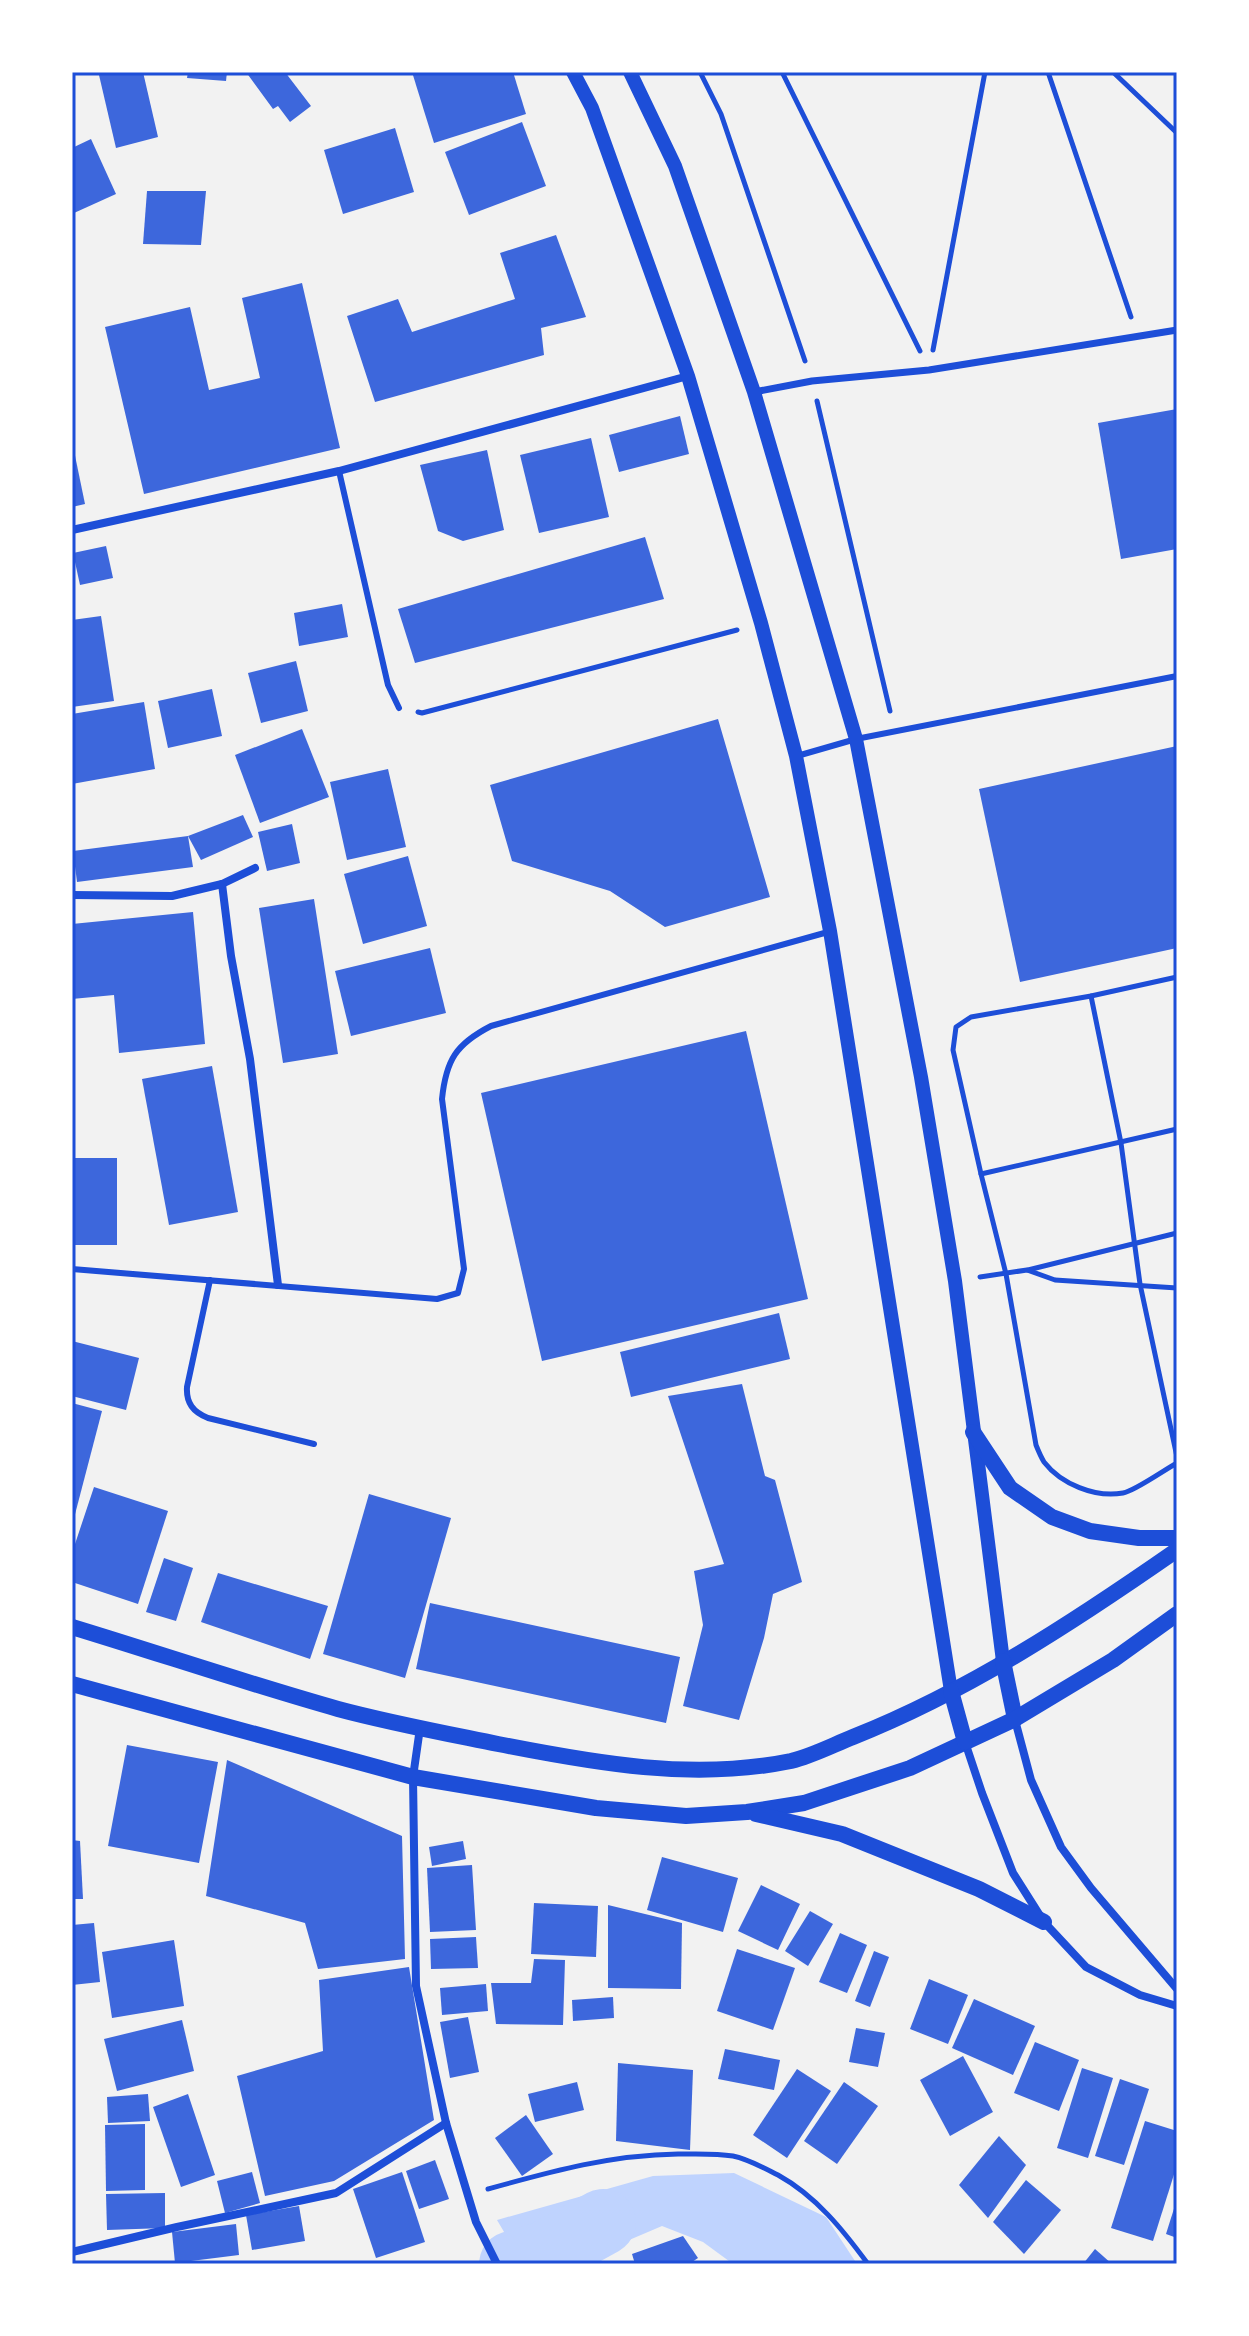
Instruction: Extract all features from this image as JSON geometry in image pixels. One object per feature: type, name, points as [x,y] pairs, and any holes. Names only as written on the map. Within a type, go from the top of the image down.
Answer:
[{"type":"main road","points":[[973,1432],[1010,1488],[1052,1517],[1090,1531],[1139,1538],[1177,1538]]},
{"type":"main road","points":[[72,1627],[340,1709],[420,1728],[581,1760],[670,1770],[731,1768],[793,1760],[887,1724],[1084,1614],[1177,1550]]},
{"type":"main road","points":[[72,1684],[413,1777],[596,1808],[686,1816],[747,1812],[804,1803],[910,1768],[1015,1719],[1113,1660],[1177,1614]]},
{"type":"main road","points":[[1003,1661],[1015,1719]]},
{"type":"main road","points":[[951,1691],[965,1742]]},
{"type":"main road","points":[[747,1812],[842,1834],[979,1889],[1044,1922]]},
{"type":"street","points":[[573,72],[592,108],[688,376],[761,623],[796,756],[830,931],[951,1691]]},
{"type":"street","points":[[630,72],[675,166],[754,392],[856,739],[921,1077],[955,1281],[1003,1661]]},
{"type":"street","points":[[754,392],[812,381],[929,370],[1177,330]]},
{"type":"street","points":[[72,530],[339,471],[688,376]]},
{"type":"street","points":[[72,895],[172,896],[222,884],[255,868]]},
{"type":"street","points":[[222,884],[231,956],[250,1059],[278,1285]]},
{"type":"street","points":[[1015,1719],[1031,1780],[1061,1847],[1091,1888],[1177,1989]]},
{"type":"street","points":[[420,1728],[413,1777],[416,1986],[446,2123],[476,2222],[497,2264]]},
{"type":"street","points":[[965,1742],[1013,1873],[1044,1922],[1086,1967],[1140,1995],[1177,2006]]},
{"type":"street","points":[[72,2252],[336,2193],[446,2123]]},
{"type":"lane","points":[[339,471],[388,685],[399,708]]},
{"type":"lane","points":[[796,756],[856,739],[1177,676]]},
{"type":"lane","points":[[72,1269],[437,1299],[458,1293],[464,1269],[442,1099],[444,1076],[454,1055],[470,1037],[491,1026],[830,931]]},
{"type":"lane","points":[[210,1280],[187,1387],[191,1407],[208,1418],[314,1444]]},
{"type":"path","points":[[782,72],[929,370]]},
{"type":"path","points":[[929,370],[985,72]]},
{"type":"path","points":[[1048,72],[1138,337]]},
{"type":"path","points":[[1113,72],[1177,133]]},
{"type":"path","points":[[399,708],[422,713],[761,623]]},
{"type":"path","points":[[1091,996],[1121,1143],[1140,1284],[1177,1460],[1125,1493],[1100,1493],[1081,1488],[1045,1462],[1036,1445],[1006,1274],[953,1050],[956,1027],[971,1017],[1177,977]]},
{"type":"path","points":[[981,1174],[1177,1129]]},
{"type":"path","points":[[955,1281],[1027,1270],[1177,1233]]},
{"type":"path","points":[[1027,1270],[1055,1280],[1177,1288]]},
{"type":"path","points":[[467,2194],[585,2163],[648,2154],[734,2156],[780,2176],[799,2189],[824,2210],[868,2264]]},
{"type":"water","points":[[734,2173],[826,2217],[857,2264],[733,2264],[703,2242],[662,2226],[573,2264],[523,2264],[497,2220],[653,2176]]},
{"type":"building","points":[[143,72],[158,137],[116,148],[99,75]]},
{"type":"building","points":[[188,72],[227,72],[226,81],[187,78]]},
{"type":"building","points":[[246,72],[285,72],[311,106],[290,122],[278,106],[273,109]]},
{"type":"building","points":[[412,72],[513,72],[526,114],[434,143]]},
{"type":"building","points":[[522,122],[546,186],[469,215],[445,152]]},
{"type":"building","points":[[395,128],[414,192],[343,214],[324,150]]},
{"type":"building","points":[[91,139],[116,194],[74,213],[72,148]]},
{"type":"building","points":[[147,191],[206,191],[201,245],[143,244]]},
{"type":"building","points":[[556,235],[586,317],[541,328],[544,355],[375,402],[347,316],[398,299],[412,332],[515,299],[500,253]]},
{"type":"building","points":[[302,283],[340,448],[144,494],[105,327],[190,307],[209,390],[260,378],[242,298]]},
{"type":"building","points":[[1177,409],[1177,549],[1121,559],[1098,423]]},
{"type":"building","points":[[680,416],[689,454],[619,472],[609,435]]},
{"type":"building","points":[[591,438],[609,517],[539,533],[520,455]]},
{"type":"building","points":[[72,441],[85,504],[72,507]]},
{"type":"building","points":[[487,450],[504,530],[463,541],[438,531],[420,465]]},
{"type":"building","points":[[645,537],[664,599],[415,663],[398,609]]},
{"type":"building","points":[[106,546],[113,578],[80,585],[73,553]]},
{"type":"building","points":[[342,604],[348,637],[299,646],[294,613]]},
{"type":"building","points":[[101,616],[114,701],[72,707],[72,620]]},
{"type":"building","points":[[296,661],[308,711],[261,723],[248,673]]},
{"type":"building","points":[[212,689],[222,736],[168,748],[158,701]]},
{"type":"building","points":[[144,702],[155,769],[72,784],[72,714]]},
{"type":"building","points":[[718,719],[770,897],[665,927],[610,891],[512,861],[490,785]]},
{"type":"building","points":[[302,729],[329,797],[260,823],[235,755]]},
{"type":"building","points":[[1177,746],[1177,948],[1020,982],[979,789]]},
{"type":"building","points":[[388,769],[406,847],[347,860],[330,782]]},
{"type":"building","points":[[243,815],[253,837],[201,860],[188,836]]},
{"type":"building","points":[[292,824],[300,863],[267,871],[258,832]]},
{"type":"building","points":[[188,836],[193,867],[77,882],[73,851]]},
{"type":"building","points":[[408,856],[427,926],[363,944],[344,874]]},
{"type":"building","points":[[314,899],[338,1054],[283,1063],[259,908]]},
{"type":"building","points":[[193,912],[205,1044],[119,1053],[114,995],[72,999],[72,924]]},
{"type":"building","points":[[430,948],[446,1013],[351,1036],[335,971]]},
{"type":"building","points":[[746,1031],[808,1299],[542,1361],[481,1093]]},
{"type":"building","points":[[212,1066],[238,1212],[169,1225],[142,1079]]},
{"type":"building","points":[[72,1158],[117,1158],[117,1245],[72,1245]]},
{"type":"building","points":[[779,1313],[790,1359],[631,1397],[620,1352]]},
{"type":"building","points":[[72,1341],[139,1358],[126,1410],[72,1396]]},
{"type":"building","points":[[742,1384],[765,1476],[775,1480],[802,1582],[773,1594],[764,1638],[739,1720],[683,1706],[703,1625],[694,1571],[724,1564],[668,1396]]},
{"type":"building","points":[[72,1403],[102,1411],[73,1522],[72,1522]]},
{"type":"building","points":[[94,1487],[168,1511],[138,1604],[72,1582],[72,1553]]},
{"type":"building","points":[[369,1494],[451,1518],[405,1678],[323,1654]]},
{"type":"building","points":[[164,1558],[193,1568],[176,1621],[146,1612]]},
{"type":"building","points":[[218,1573],[328,1606],[310,1659],[201,1622]]},
{"type":"building","points":[[430,1603],[680,1657],[666,1723],[416,1669]]},
{"type":"building","points":[[127,1745],[218,1762],[199,1863],[108,1846]]},
{"type":"building","points":[[227,1760],[402,1836],[405,1959],[318,1969],[305,1923],[206,1896]]},
{"type":"building","points":[[72,1840],[80,1841],[83,1899],[72,1899]]},
{"type":"building","points":[[463,1841],[466,1859],[432,1866],[429,1847]]},
{"type":"building","points":[[662,1857],[738,1878],[723,1932],[647,1910]]},
{"type":"building","points":[[472,1865],[476,1930],[430,1932],[427,1868]]},
{"type":"building","points":[[761,1885],[800,1904],[778,1950],[738,1931]]},
{"type":"building","points":[[534,1903],[598,1906],[596,1957],[531,1954]]},
{"type":"building","points":[[608,1905],[682,1923],[681,1989],[608,1988]]},
{"type":"building","points":[[810,1911],[833,1924],[808,1966],[785,1951]]},
{"type":"building","points":[[94,1923],[100,1982],[72,1985],[72,1925]]},
{"type":"building","points":[[840,1933],[867,1945],[847,1993],[819,1982]]},
{"type":"building","points":[[476,1937],[478,1968],[431,1969],[430,1939]]},
{"type":"building","points":[[174,1940],[184,2006],[112,2018],[102,1952]]},
{"type":"building","points":[[737,1949],[795,1968],[773,2030],[717,2011]]},
{"type":"building","points":[[874,1951],[889,1957],[870,2007],[855,2001]]},
{"type":"building","points":[[534,1959],[565,1960],[563,2025],[496,2024],[491,1983],[531,1983]]},
{"type":"building","points":[[409,1967],[434,2120],[334,2181],[265,2196],[237,2076],[323,2051],[319,1980]]},
{"type":"building","points":[[929,1979],[968,1995],[948,2044],[910,2029]]},
{"type":"building","points":[[486,1984],[488,2011],[442,2015],[440,1988]]},
{"type":"building","points":[[613,1997],[614,2018],[573,2021],[572,2000]]},
{"type":"building","points":[[974,1999],[1035,2026],[1013,2075],[952,2048]]},
{"type":"building","points":[[468,2017],[479,2072],[450,2078],[440,2022]]},
{"type":"building","points":[[182,2020],[194,2071],[117,2091],[104,2039]]},
{"type":"building","points":[[856,2028],[885,2033],[878,2067],[849,2062]]},
{"type":"building","points":[[1035,2042],[1079,2060],[1059,2111],[1014,2093]]},
{"type":"building","points":[[725,2049],[780,2060],[774,2090],[718,2079]]},
{"type":"building","points":[[963,2056],[993,2112],[950,2136],[920,2080]]},
{"type":"building","points":[[618,2063],[693,2070],[690,2150],[616,2141]]},
{"type":"building","points":[[1082,2068],[1113,2078],[1088,2158],[1057,2148]]},
{"type":"building","points":[[797,2069],[831,2091],[787,2158],[753,2135]]},
{"type":"building","points":[[1120,2079],[1149,2089],[1124,2165],[1095,2156]]},
{"type":"building","points":[[577,2082],[584,2110],[535,2122],[528,2094]]},
{"type":"building","points":[[844,2082],[878,2106],[837,2164],[804,2141]]},
{"type":"building","points":[[148,2094],[150,2121],[108,2123],[107,2097]]},
{"type":"building","points":[[188,2094],[215,2175],[181,2187],[153,2107]]},
{"type":"building","points":[[526,2115],[553,2154],[522,2176],[495,2138]]},
{"type":"building","points":[[1145,2121],[1177,2131],[1177,2165],[1153,2241],[1111,2228]]},
{"type":"building","points":[[145,2124],[145,2190],[106,2191],[105,2125]]},
{"type":"building","points":[[999,2136],[1026,2165],[988,2218],[959,2185]]},
{"type":"building","points":[[435,2160],[449,2199],[419,2209],[406,2171]]},
{"type":"building","points":[[252,2172],[260,2203],[225,2213],[217,2181]]},
{"type":"building","points":[[402,2172],[425,2242],[376,2258],[353,2189]]},
{"type":"building","points":[[1026,2180],[1061,2210],[1024,2254],[993,2222]]},
{"type":"building","points":[[165,2193],[165,2228],[107,2230],[106,2194]]},
{"type":"building","points":[[1177,2199],[1177,2238],[1166,2234]]},
{"type":"building","points":[[299,2206],[305,2241],[252,2250],[246,2215]]},
{"type":"building","points":[[236,2224],[239,2255],[175,2263],[172,2232]]},
{"type":"building","points":[[683,2236],[698,2258],[689,2264],[635,2264],[632,2254]]},
{"type":"building","points":[[1095,2249],[1112,2264],[1083,2264]]},
{"type":"waterway","points":[[512,2264],[545,2254],[603,2222]]}]
